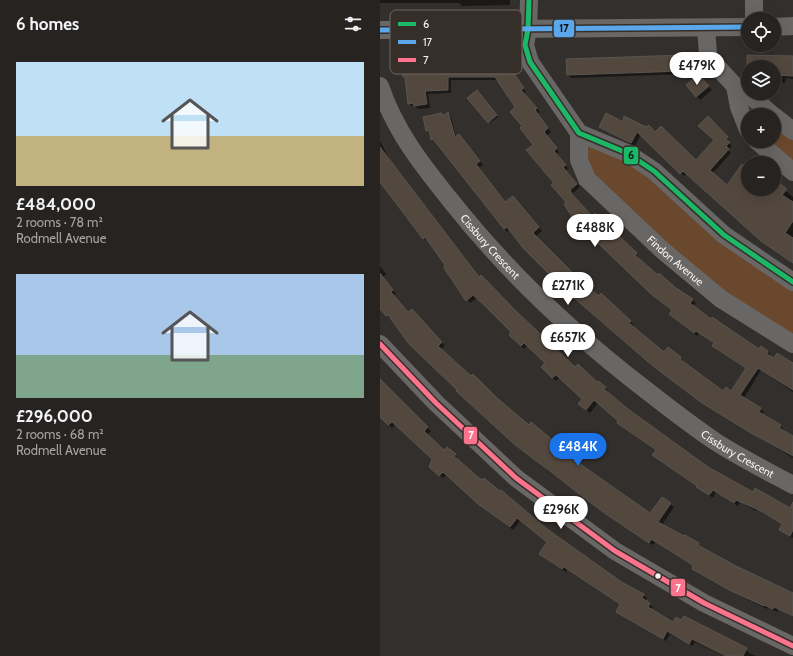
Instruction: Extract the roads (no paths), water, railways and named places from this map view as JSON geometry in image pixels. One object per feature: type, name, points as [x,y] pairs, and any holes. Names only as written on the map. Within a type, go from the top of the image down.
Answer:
[{"type":"street","points":[[529,0],[528,29],[525,45],[530,62],[579,133],[627,153],[654,171],[724,235],[793,282]]},
{"type":"street","points":[[754,0],[754,12]]},
{"type":"street","points":[[781,27],[793,26]]},
{"type":"street","points":[[522,29],[741,27]]},
{"type":"street","points":[[706,28],[706,47],[711,60],[735,86],[749,94],[764,108]]},
{"type":"street","points":[[380,30],[390,30]]},
{"type":"street","name":"Cissbury Crescent","points":[[380,86],[399,131],[425,168],[487,246],[537,297],[626,375],[671,409],[716,442],[793,485]]},
{"type":"street","points":[[735,86],[741,112]]},
{"type":"street","points":[[781,122],[793,131]]},
{"type":"street","name":"Findon Avenue","points":[[579,133],[579,160],[587,180],[661,249],[721,299],[793,344]]},
{"type":"street","points":[[765,148],[793,172]]},
{"type":"street","points":[[380,344],[436,403],[516,478],[609,546],[704,603],[793,646]]}]
